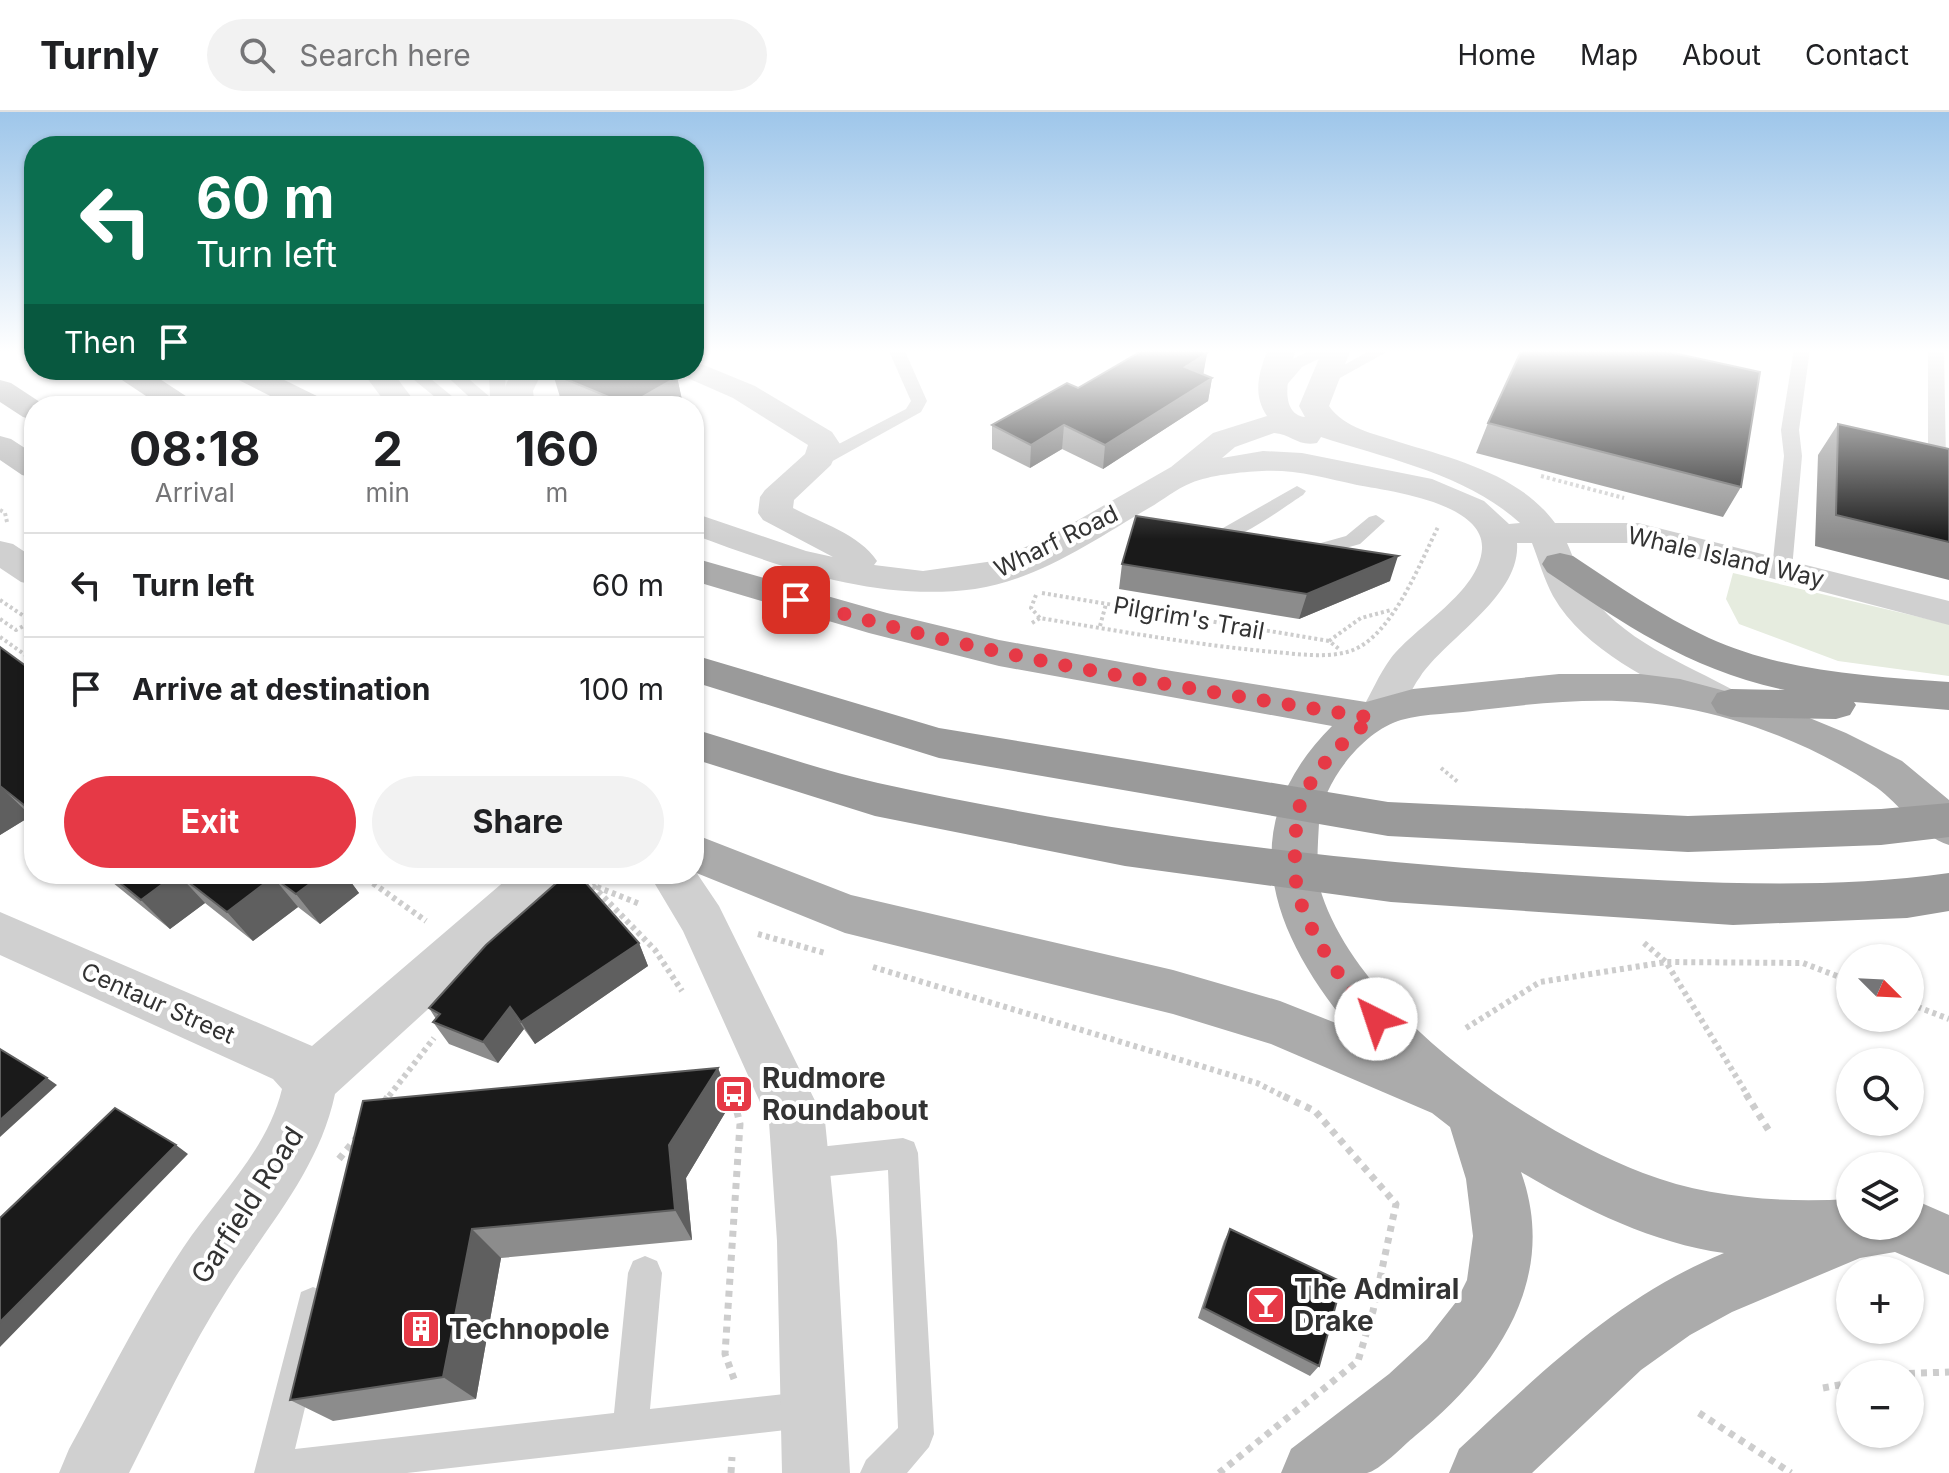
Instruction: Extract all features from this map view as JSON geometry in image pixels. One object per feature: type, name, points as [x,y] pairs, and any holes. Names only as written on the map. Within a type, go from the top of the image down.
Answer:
[{"type":"highway","points":[[1552,548],[1646,621],[1719,657],[1812,680],[1949,696]]},
{"type":"highway","points":[[704,671],[939,743],[1388,819],[1688,834],[1881,827],[1949,820]]},
{"type":"highway","points":[[1726,702],[1836,705],[1949,713]]},
{"type":"highway","points":[[704,747],[875,799],[1125,848],[1391,883],[1733,905],[1907,898],[1949,892]]},
{"type":"main road","points":[[0,446],[24,462]]},
{"type":"main road","points":[[704,572],[847,615],[948,641],[1102,673],[1378,715],[1499,694],[1604,685],[1667,689],[1726,702],[1860,757],[1897,780],[1949,827]]},
{"type":"main road","points":[[1315,1473],[1431,1381],[1470,1338],[1488,1313],[1498,1283],[1504,1222],[1491,1156],[1462,1104],[1357,1000],[1315,931],[1297,892],[1296,840],[1300,804],[1337,748],[1378,715]]},
{"type":"main road","points":[[704,856],[845,913],[1173,992],[1280,1024],[1462,1104],[1563,1167],[1619,1192],[1691,1218],[1745,1225],[1836,1226]]},
{"type":"main road","points":[[1924,1214],[1949,1206]]},
{"type":"main road","points":[[1924,1237],[1949,1245]]},
{"type":"main road","points":[[1483,1473],[1590,1373],[1667,1313],[1715,1287],[1849,1240]]},
{"type":"street","points":[[704,522],[751,510],[781,492],[814,464],[823,451],[821,439],[778,413]]},
{"type":"street","points":[[1279,413],[1288,423],[1314,441],[1372,461],[1438,506],[1475,510],[1499,533],[1502,545],[1488,581],[1472,603],[1405,668],[1378,715]]},
{"type":"street","points":[[1318,413],[1348,435]]},
{"type":"street","name":"Wharf Road","points":[[704,527],[798,561],[895,580],[923,582],[978,577],[1007,569],[1132,515],[1224,440],[1250,429],[1288,423],[1348,435],[1487,484],[1520,505],[1552,548],[1571,594],[1600,628],[1639,655],[1726,702]]},
{"type":"street","name":"Wharf Road","points":[[1183,474],[1269,461],[1302,463],[1438,506]]},
{"type":"street","points":[[781,492],[775,508],[781,518],[844,548],[874,574]]},
{"type":"street","name":"Whale Island Way","points":[[1499,533],[1552,548],[1638,533],[1949,613]]},
{"type":"street","points":[[0,552],[24,568]]},
{"type":"street","points":[[311,1081],[462,947],[575,884]]},
{"type":"street","points":[[679,884],[702,920],[797,1121],[807,1241],[816,1473]]},
{"type":"street","name":"Centaur Street","points":[[0,933],[292,1062],[311,1081]]},
{"type":"street","name":"Garfield Road","points":[[93,1473],[204,1270],[282,1161],[306,1112],[311,1081]]},
{"type":"lane","points":[[814,464],[907,413]]},
{"type":"lane","points":[[1782,569],[1793,456],[1790,430],[1793,413]]},
{"type":"lane","points":[[1937,413],[1937,463]]},
{"type":"lane","points":[[1220,538],[1297,491]]},
{"type":"lane","points":[[1284,552],[1312,553],[1353,540],[1376,521]]},
{"type":"lane","points":[[1179,534],[1246,544]]},
{"type":"lane","points":[[800,1164],[903,1153],[916,1434],[900,1455],[879,1473]]},
{"type":"lane","points":[[630,1430],[645,1273]]},
{"type":"lane","points":[[313,1304],[271,1470],[812,1409]]},
{"type":"path","points":[[1106,604],[1100,626],[1299,656],[1352,651],[1380,630],[1409,585],[1438,506]]},
{"type":"path","name":"Pilgrim's Trail","points":[[1100,626],[1040,618],[1031,608],[1037,592],[1329,641],[1339,649]]},
{"type":"path","points":[[0,600],[24,616]]},
{"type":"path","points":[[1329,641],[1361,618],[1392,610]]},
{"type":"path","points":[[0,619],[16,630],[24,626]]},
{"type":"path","points":[[0,637],[24,654]]},
{"type":"path","points":[[374,884],[462,947]]},
{"type":"path","points":[[575,884],[649,907],[841,957]]},
{"type":"path","points":[[575,884],[655,950],[689,1002]]},
{"type":"path","points":[[1466,1028],[1540,982],[1666,962],[1803,963],[1836,976]]},
{"type":"path","points":[[870,966],[1257,1083],[1315,1111],[1396,1204],[1373,1311],[1358,1361],[1219,1473]]},
{"type":"path","points":[[1924,1009],[1949,1019]]},
{"type":"path","points":[[374,1115],[441,1030]]},
{"type":"path","points":[[734,1375],[725,1354],[740,1124],[736,1109]]},
{"type":"path","points":[[337,1163],[365,1127]]},
{"type":"path","points":[[1924,1372],[1949,1372]]},
{"type":"path","points":[[1823,1388],[1836,1386]]},
{"type":"path","points":[[1699,1413],[1791,1473]]},
{"type":"path","points":[[731,1473],[732,1460]]},
{"type":"shaded area","points":[[1733,573],[1949,624],[1949,676],[1838,661],[1739,624],[1726,599]]},
{"type":"building","points":[[1014,413],[1157,413],[1105,445],[1064,425],[1031,445],[992,425]]},
{"type":"building","points":[[1493,413],[1753,413],[1741,487],[1488,423]]},
{"type":"building","points":[[1838,424],[1949,449],[1949,542],[1836,515]]},
{"type":"building","points":[[1136,516],[1398,556],[1307,594],[1122,564]]},
{"type":"building","points":[[0,647],[24,665],[24,805],[0,786]]},
{"type":"building","points":[[121,884],[163,884],[141,900]]},
{"type":"building","points":[[191,884],[264,884],[227,912]]},
{"type":"building","points":[[282,884],[310,884],[296,894]]},
{"type":"building","points":[[555,884],[587,884],[639,943],[521,1022],[510,1007],[483,1042],[433,1022],[440,1014],[429,1008],[486,945]]},
{"type":"building","points":[[0,1049],[47,1078],[0,1120]]},
{"type":"building","name":"Technopole","points":[[718,1068],[669,1145],[675,1210],[472,1229],[443,1377],[290,1400],[363,1101]]},
{"type":"building","points":[[115,1108],[176,1145],[0,1322],[0,1218]]},
{"type":"building","name":"The Admiral Drake","points":[[1230,1229],[1342,1282],[1319,1366],[1204,1308]]},
{"type":"place","name":"Rudmore Roundabout","points":[[734,1094]]},
{"type":"place","name":"The Admiral Drake","points":[[1266,1305]]},
{"type":"place","name":"Technopole","points":[[421,1329]]},
{"type":"route","points":[[796,600],[948,641],[1102,673],[1373,718],[1342,742],[1317,773],[1300,804],[1296,840],[1297,892],[1315,931],[1357,1000],[1376,1019]]}]
